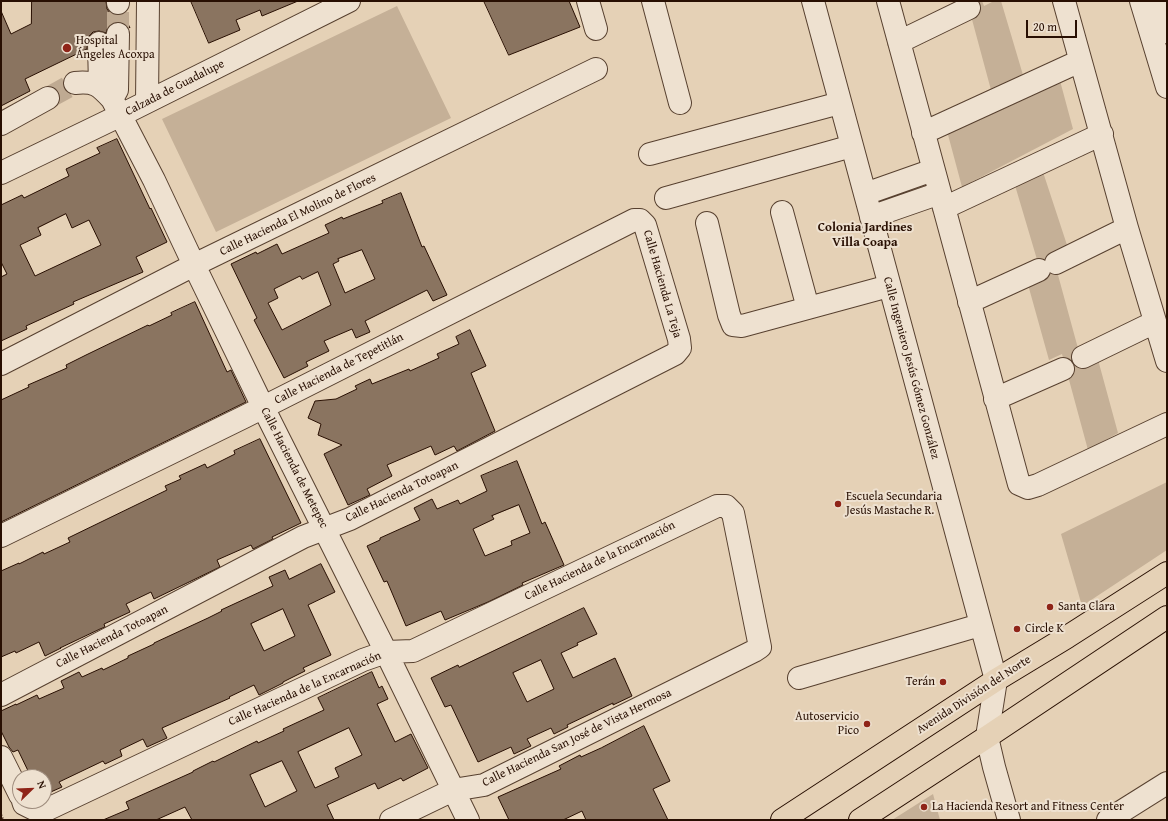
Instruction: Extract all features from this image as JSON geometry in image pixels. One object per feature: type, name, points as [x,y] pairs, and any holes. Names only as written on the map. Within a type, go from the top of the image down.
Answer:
[{"type":"main road","name":"Avenida División del Norte","points":[[782,820],[996,680],[1067,637],[1167,572]]},
{"type":"main road","points":[[860,820],[988,737],[1167,616]]},
{"type":"street","points":[[147,102],[148,1]]},
{"type":"street","name":"Calzada de Guadalupe","points":[[1,173],[111,100],[147,102],[349,1]]},
{"type":"street","points":[[588,1],[596,29]]},
{"type":"street","points":[[653,1],[680,102]]},
{"type":"street","name":"Calle Ingeniero Jesús Gómez González","points":[[813,1],[996,680],[988,737],[994,767],[1009,820]]},
{"type":"street","points":[[888,1],[1018,484],[1028,488],[1038,485],[1167,424]]},
{"type":"street","points":[[1064,1],[1127,228],[1167,361]]},
{"type":"street","points":[[1156,3],[1167,32]]},
{"type":"street","points":[[1156,3],[1167,87]]},
{"type":"street","points":[[899,42],[978,4]]},
{"type":"street","points":[[108,38],[111,100]]},
{"type":"street","points":[[924,133],[1080,61]]},
{"type":"street","name":"Calle Hacienda El Molino de Flores","points":[[1,364],[194,266],[596,69]]},
{"type":"street","points":[[75,83],[85,82],[111,100]]},
{"type":"street","points":[[1,124],[48,98]]},
{"type":"street","name":"Calle Hacienda de Metepec","points":[[111,100],[468,820]]},
{"type":"street","points":[[650,154],[840,103]]},
{"type":"street","points":[[871,217],[942,200],[1102,134]]},
{"type":"street","points":[[666,198],[852,146]]},
{"type":"street","points":[[865,194],[934,170]]},
{"type":"street","points":[[782,212],[808,308]]},
{"type":"street","name":"Calle Hacienda La Teja","points":[[634,220],[640,220],[645,225],[679,339],[680,348],[675,354]]},
{"type":"street","name":"Calle Hacienda de Tepetitlán","points":[[1,536],[263,407],[634,220]]},
{"type":"street","points":[[707,223],[729,315],[733,325],[742,326],[889,286]]},
{"type":"street","points":[[969,302],[1048,267],[1127,228]]},
{"type":"street","points":[[1083,357],[1155,322]]},
{"type":"street","name":"Calle Hacienda Totoapan","points":[[1,695],[296,541],[350,518],[675,354]]},
{"type":"street","points":[[995,399],[1063,369]]},
{"type":"street","name":"Calle Hacienda de la Encarnación","points":[[52,807],[363,660],[386,652],[413,651],[717,506],[726,506]]},
{"type":"street","name":"Calle Hacienda San José de Vista Hermosa","points":[[391,820],[453,790],[484,785],[747,655],[760,646],[733,513],[726,506]]},
{"type":"street","points":[[799,678],[980,625]]},
{"type":"street","points":[[1,757],[12,779]]},
{"type":"street","points":[[1108,820],[1167,783]]},
{"type":"path","points":[[1,815],[3,820]]},
{"type":"shaded area","points":[[967,1],[982,1],[984,6],[994,1],[1001,1],[1023,75],[991,90]]},
{"type":"shaded area","points":[[397,6],[451,118],[216,232],[162,119]]},
{"type":"shaded area","points":[[1059,77],[1073,129],[962,187],[947,131]]},
{"type":"shaded area","points":[[1042,169],[1067,245],[1052,253],[1082,363],[1097,356],[1118,433],[1088,450],[1062,354],[1049,360],[1027,281],[1041,273],[1014,182]]},
{"type":"shaded area","points":[[1167,482],[1167,550],[1082,606],[1061,534]]},
{"type":"shaded area","name":"La Hacienda Resort and Fitness Center","points":[[933,794],[940,820],[892,820]]},
{"type":"building","points":[[32,1],[106,1],[107,9],[111,14],[123,14],[130,28],[124,23],[118,22],[112,23],[108,27],[106,33],[99,31],[93,32],[88,37],[87,49],[25,79],[30,91],[1,106],[1,11],[11,34],[31,24]]},
{"type":"building","points":[[191,1],[298,1],[262,16],[260,10],[236,20],[240,30],[209,43]]},
{"type":"building","points":[[484,1],[569,1],[580,27],[509,55]]},
{"type":"building","points":[[117,139],[167,242],[136,257],[143,272],[73,302],[74,304],[26,326],[27,329],[1,341],[1,277],[7,274],[1,262],[1,205],[22,195],[24,198],[69,176],[66,169],[100,153],[97,148]],"holes":[[[66,214],[72,228],[89,220],[101,245],[35,276],[20,245],[41,235],[38,228]]]},
{"type":"building","points":[[401,193],[422,247],[424,246],[447,295],[433,301],[427,290],[365,321],[370,332],[356,338],[352,329],[324,341],[329,351],[306,362],[308,366],[284,378],[254,320],[257,318],[231,264],[277,244],[282,254],[329,233],[325,225],[342,217],[343,219],[383,203],[382,201]],"holes":[[[362,250],[375,279],[345,293],[333,264],[339,261],[338,259]],[[318,272],[331,305],[282,330],[268,303],[278,298],[274,289],[300,276],[302,279]]]},
{"type":"building","points":[[195,302],[227,372],[231,370],[246,402],[1,522],[1,400],[29,387],[28,385],[67,368],[66,365],[172,315],[171,313]]},
{"type":"building","points":[[470,330],[486,366],[471,373],[495,431],[457,451],[454,446],[435,455],[431,446],[387,465],[392,476],[367,489],[370,495],[348,505],[324,454],[342,445],[318,435],[321,424],[308,418],[315,401],[336,399],[357,389],[355,386],[370,379],[372,384],[409,369],[410,371],[439,358],[437,354],[459,344],[456,337]]},
{"type":"building","points":[[260,439],[301,523],[272,537],[273,539],[253,549],[251,545],[217,560],[220,567],[154,599],[151,592],[126,604],[130,612],[104,624],[105,627],[45,656],[39,642],[16,653],[15,651],[1,657],[1,571],[43,552],[44,554],[70,542],[68,538],[167,490],[165,486],[181,479],[179,476],[205,464],[207,468],[235,454],[234,451]]},
{"type":"building","points":[[517,461],[542,524],[545,522],[564,565],[522,583],[523,585],[488,602],[445,620],[441,611],[406,626],[387,581],[384,582],[367,546],[380,540],[380,538],[420,520],[414,508],[432,499],[437,509],[458,500],[460,504],[487,491],[481,476]],"holes":[[[519,505],[530,533],[511,541],[512,545],[485,556],[473,529],[494,519],[492,516]]]},
{"type":"building","points":[[321,564],[335,592],[308,605],[331,655],[303,668],[305,671],[259,695],[254,685],[229,697],[230,698],[162,728],[167,738],[147,747],[143,739],[120,750],[122,756],[105,764],[103,761],[59,782],[62,787],[52,791],[52,769],[27,769],[18,750],[13,752],[9,747],[1,731],[1,711],[37,695],[39,699],[64,688],[61,681],[79,672],[82,677],[102,668],[103,670],[128,658],[128,656],[154,643],[273,586],[269,577],[285,570],[289,579]],"holes":[[[283,609],[295,636],[264,651],[251,624]]]},
{"type":"building","points":[[584,608],[597,634],[577,643],[578,645],[561,653],[573,678],[615,658],[632,696],[613,705],[613,703],[567,725],[568,727],[554,734],[551,728],[527,739],[531,746],[514,754],[511,747],[478,762],[451,705],[445,707],[431,678],[458,665],[459,667]],"holes":[[[541,660],[554,689],[527,702],[513,673]]]},
{"type":"building","points":[[372,672],[379,688],[382,686],[388,699],[377,704],[395,742],[411,734],[428,768],[403,781],[401,778],[378,789],[375,783],[327,805],[334,820],[192,820],[185,807],[156,820],[103,820],[129,809],[126,802],[257,741],[258,743],[284,731],[283,729],[324,710],[318,698]],"holes":[[[349,728],[362,755],[335,768],[339,777],[315,788],[298,752]],[[282,761],[297,791],[265,807],[250,775]]]},
{"type":"building","points":[[644,726],[670,781],[653,789],[668,820],[586,820],[582,811],[563,820],[509,820],[498,797],[561,769],[559,766],[580,755],[581,757],[601,748]]},
{"type":"tunnel","points":[[118,3],[118,34]]},
{"type":"tunnel","points":[[48,98],[75,83]]},
{"type":"place","name":"Hospital Ángeles Acoxpa","points":[[67,48]]},
{"type":"place","name":"Escuela Secundaria Jesús Mastache R.","points":[[838,504]]},
{"type":"place","name":"Santa Clara","points":[[1050,607]]},
{"type":"place","name":"Circle K","points":[[1017,629]]},
{"type":"place","name":"Terán","points":[[943,682]]},
{"type":"place","name":"Autoservicio Pico","points":[[867,724]]},
{"type":"place","name":"La Hacienda Resort and Fitness Center","points":[[924,807]]},
{"type":"district","name":"Colonia Jardines Villa Coapa","points":[[865,236]]}]
